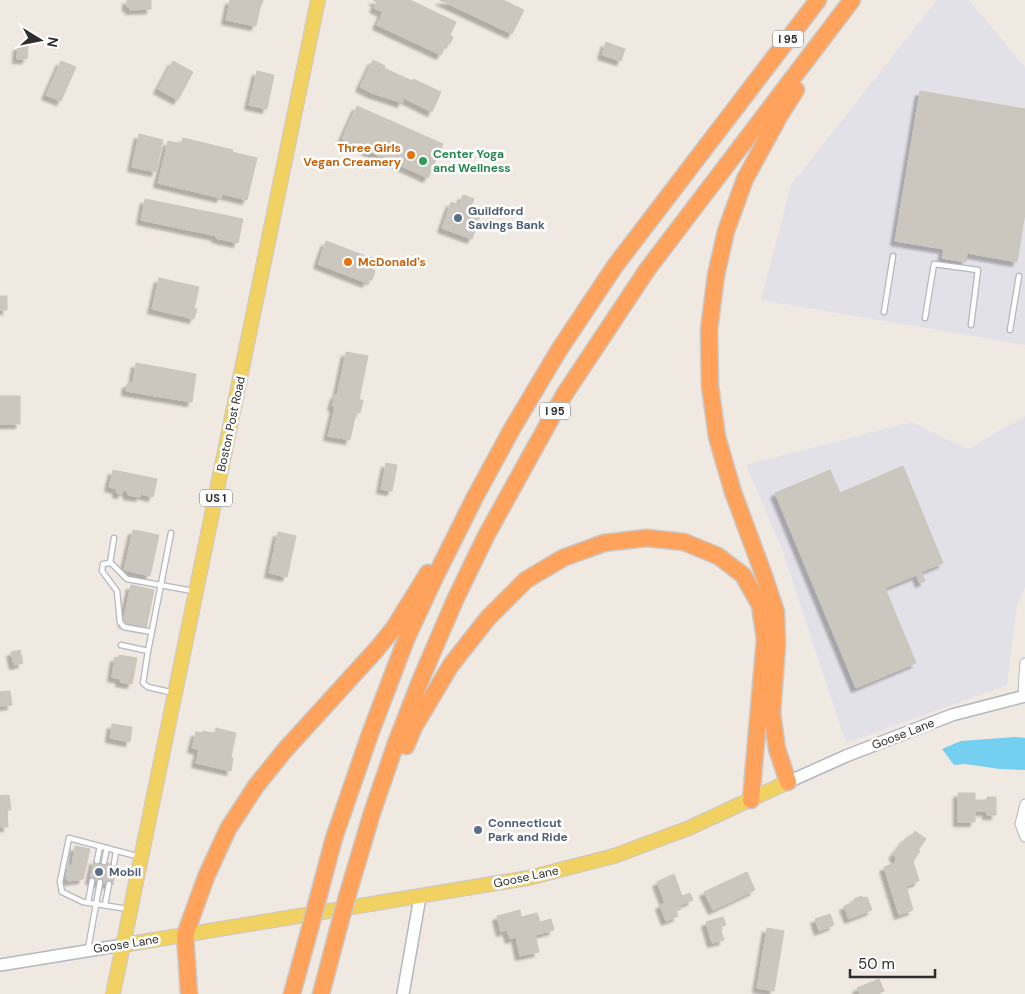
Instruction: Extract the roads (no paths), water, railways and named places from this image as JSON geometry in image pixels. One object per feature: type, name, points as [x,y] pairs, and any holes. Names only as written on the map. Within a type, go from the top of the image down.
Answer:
[{"type":"highway","name":"I 95","points":[[292,994],[334,838],[370,734],[407,637],[475,497],[512,429],[559,350],[615,266],[818,0]]},
{"type":"highway","name":"I 95","points":[[321,994],[352,875],[396,743],[455,600],[486,536],[564,394],[647,270],[854,0]]},
{"type":"highway","points":[[788,782],[777,749],[772,713],[777,646],[776,612],[733,492],[717,437],[710,386],[708,330],[716,275],[726,231],[745,179],[780,115],[854,0]]},
{"type":"highway","points":[[189,994],[185,935],[206,877],[228,829],[256,786],[285,750],[394,628],[475,497]]},
{"type":"highway","points":[[352,875],[414,727],[451,665],[488,618],[526,580],[563,558],[604,544],[647,538],[684,542],[718,556],[743,575],[760,606],[765,639],[751,800]]},
{"type":"main road","name":"Boston Post Road","points":[[113,994],[318,0]]},
{"type":"main road","name":"Goose Lane","points":[[123,945],[528,878],[614,856],[689,828],[788,782]]},
{"type":"street","points":[[1024,696],[1025,664]]},
{"type":"street","name":"Goose Lane","points":[[788,782],[846,756],[952,714],[1024,696]]},
{"type":"street","points":[[1025,804],[1020,824],[1025,837]]},
{"type":"street","points":[[403,994],[420,897]]},
{"type":"street","name":"Goose Lane","points":[[0,965],[123,945]]},
{"type":"lane","points":[[884,312],[893,256]]},
{"type":"lane","points":[[926,318],[934,264],[978,270],[971,324]]},
{"type":"lane","points":[[1010,330],[1019,276]]},
{"type":"lane","points":[[171,533],[143,683],[148,687],[175,693]]},
{"type":"lane","points":[[110,563],[114,538]]},
{"type":"lane","points":[[110,563],[127,579],[162,584],[196,592]]},
{"type":"lane","points":[[110,563],[103,564],[102,571],[117,591],[120,622],[124,627],[152,632]]},
{"type":"lane","points":[[121,645],[148,651]]},
{"type":"lane","points":[[130,910],[83,902],[62,892],[60,882],[69,838],[141,857]]},
{"type":"lane","points":[[97,861],[100,846]]},
{"type":"lane","points":[[104,862],[107,848]]},
{"type":"lane","points":[[114,864],[116,851]]},
{"type":"lane","points":[[88,902],[92,881]]},
{"type":"lane","points":[[88,950],[100,882]]},
{"type":"lane","points":[[105,906],[109,884]]},
{"type":"water","points":[[1025,738],[1025,770],[965,764],[954,765],[942,749],[961,741]]},
{"type":"place","name":"Three Girls Vegan Creamery","points":[[411,155]]},
{"type":"place","name":"Center Yoga and Wellness","points":[[423,161]]},
{"type":"place","name":"Guildford Savings Bank","points":[[458,218]]},
{"type":"place","name":"McDonald's","points":[[348,262]]},
{"type":"place","name":"Connecticut Park and Ride","points":[[478,830]]},
{"type":"place","name":"Mobil","points":[[99,872]]}]
